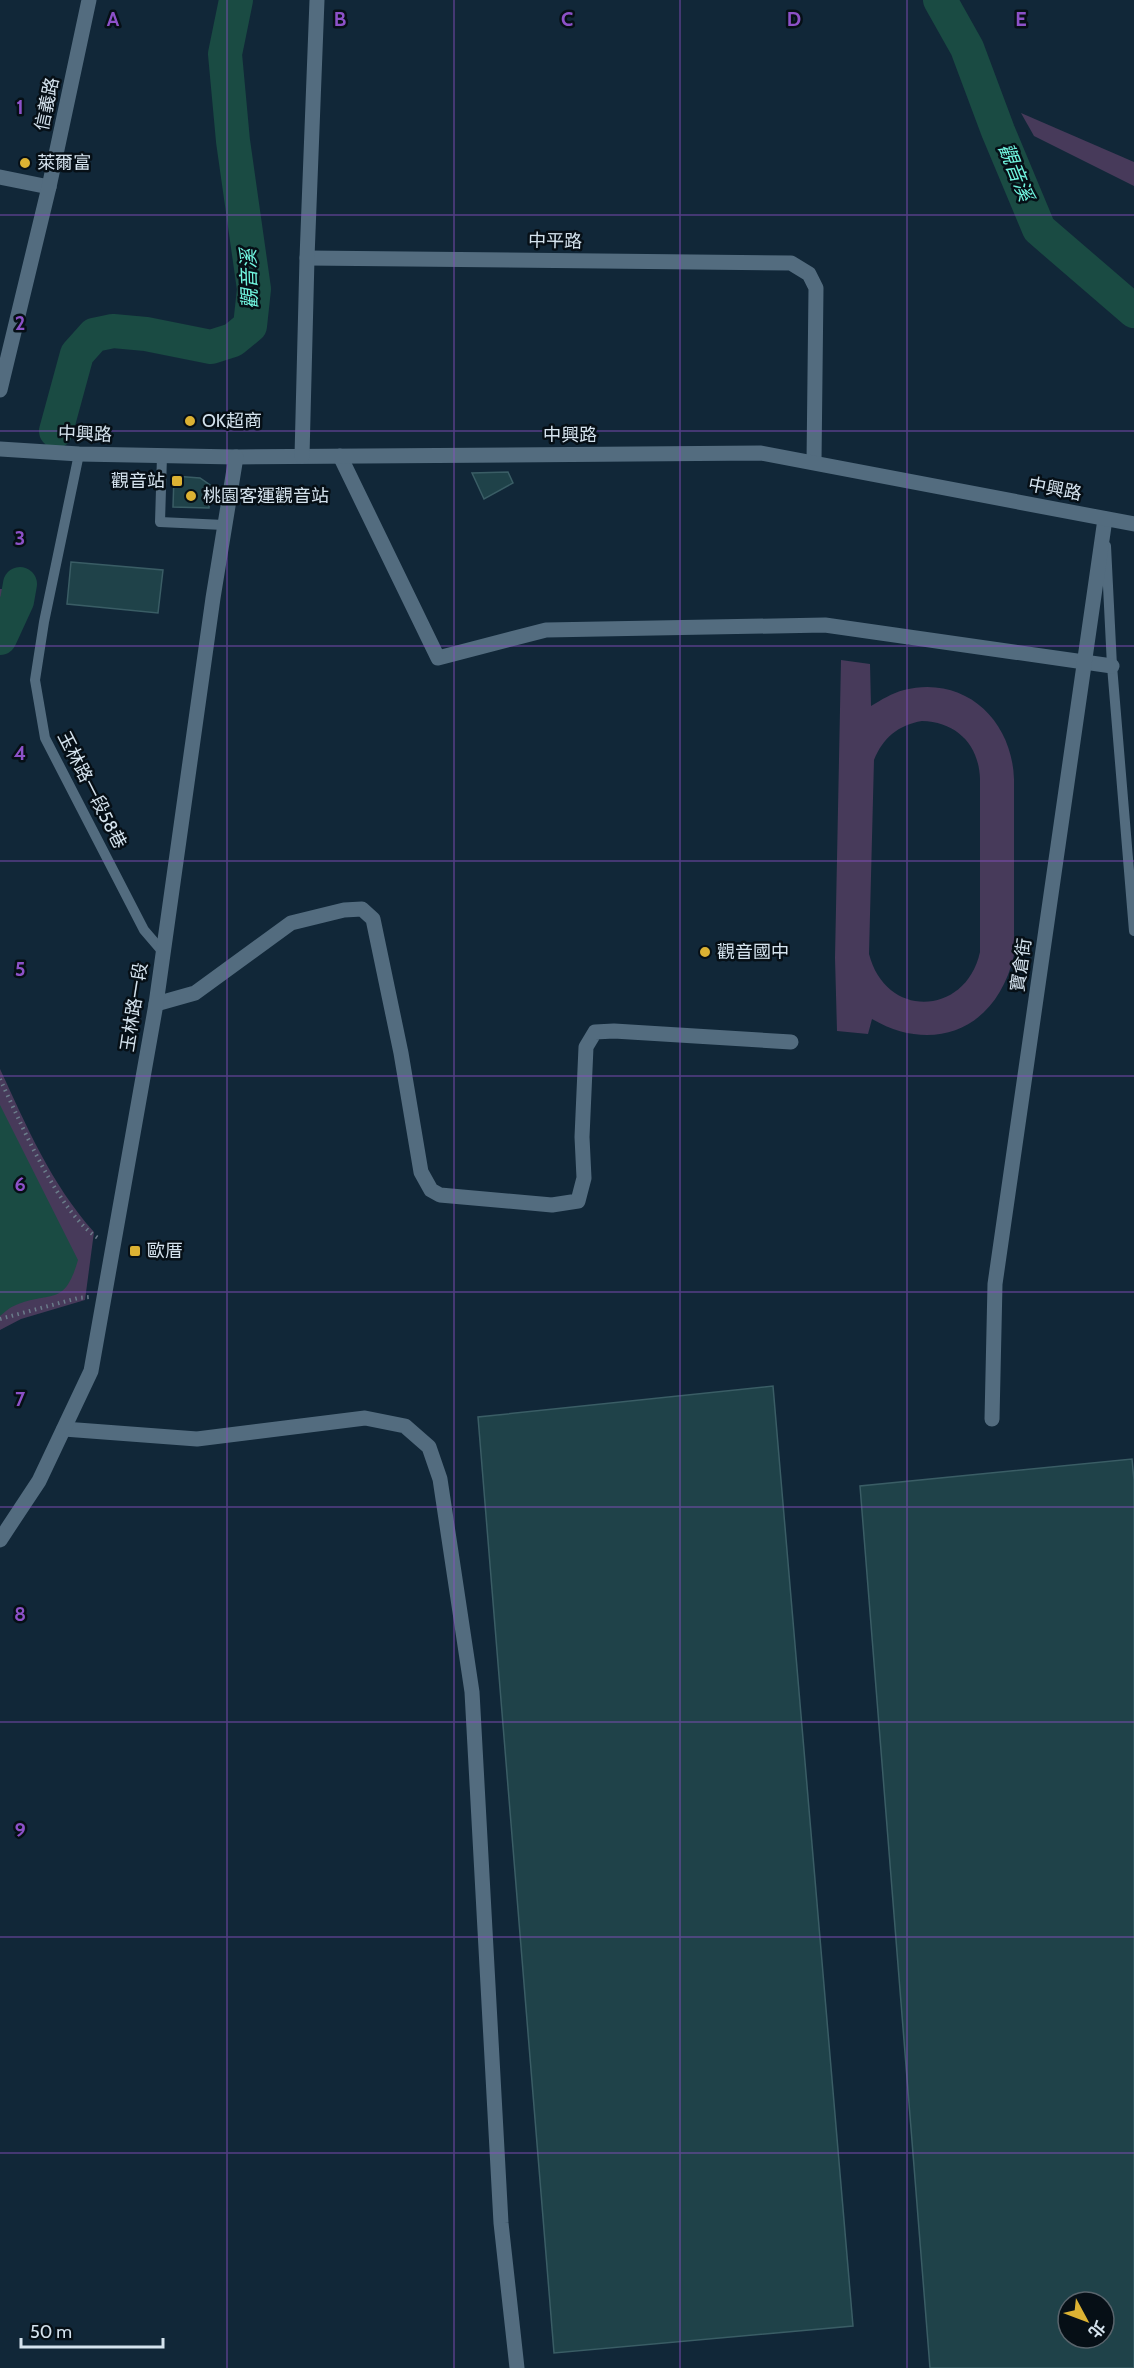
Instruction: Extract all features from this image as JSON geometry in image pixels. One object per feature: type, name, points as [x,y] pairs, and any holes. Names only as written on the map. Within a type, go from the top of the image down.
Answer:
[{"type":"street","name":"信義路","points":[[0,390],[49,187],[89,0]]},
{"type":"street","points":[[302,456],[317,0]]},
{"type":"street","points":[[0,177],[49,187]]},
{"type":"street","name":"中平路","points":[[307,258],[791,263],[809,274],[816,288],[814,462]]},
{"type":"street","name":"中興路","points":[[0,449],[79,454],[236,457],[761,453],[1134,524]]},
{"type":"street","points":[[340,456],[438,658],[546,630],[825,625],[1112,666]]},
{"type":"street","name":"玉林路一段","points":[[0,1540],[39,1481],[91,1371],[156,1004],[224,525],[236,457]]},
{"type":"street","name":"寶倉街","points":[[992,1419],[995,1284],[1105,519]]},
{"type":"street","points":[[156,1004],[195,993],[291,923],[344,910],[362,909],[373,919],[401,1053],[416,1152],[424,1181],[431,1190],[440,1195],[552,1205],[578,1202],[582,1192],[586,1047],[595,1032],[614,1031],[792,1042]]},
{"type":"street","points":[[64,1429],[197,1439],[365,1418],[405,1426],[429,1447],[440,1479],[472,1692],[501,2223],[517,2368]]},
{"type":"lane","name":"玉林路一段58巷","points":[[79,454],[35,680],[45,738],[144,930],[162,951]]},
{"type":"lane","points":[[162,456],[160,522],[224,525]]},
{"type":"lane","points":[[1105,519],[1112,666],[1134,931]]},
{"type":"path","points":[[0,1079],[37,1156],[70,1209],[91,1234],[112,1245]]},
{"type":"path","points":[[0,1318],[78,1298]]},
{"type":"shaded area","points":[[1021,113],[1134,162],[1134,186],[1034,136]]},
{"type":"shaded area","points":[[0,589],[19,589],[0,635]]},
{"type":"shaded area","points":[[841,660],[870,664],[871,706],[904,690],[926,687],[946,689],[965,696],[981,706],[994,721],[1004,738],[1011,757],[1014,779],[1014,955],[1006,980],[994,1001],[979,1017],[961,1028],[941,1034],[919,1035],[896,1030],[872,1019],[868,1034],[837,1031],[835,958]],"holes":[[[922,721],[946,726],[964,738],[979,767],[980,952],[972,973],[959,989],[943,998],[926,1002],[908,999],[892,991],[878,975],[869,954],[874,760],[882,745],[899,729]]]},
{"type":"shaded area","points":[[0,1069],[52,1175],[94,1232],[85,1300],[21,1319],[0,1330]]},
{"type":"shaded area","points":[[0,1105],[78,1260],[73,1275],[62,1291],[16,1305],[0,1316]]},
{"type":"building","points":[[508,472],[513,483],[484,499],[472,473]]},
{"type":"building","name":"桃園客運觀音站","points":[[174,476],[200,478],[210,485],[209,508],[173,507]]},
{"type":"building","points":[[71,562],[163,570],[158,613],[67,604]]},
{"type":"building","points":[[773,1386],[853,2326],[554,2353],[478,1417]]},
{"type":"building","points":[[1132,1459],[1134,1480],[1134,2368],[930,2368],[860,1486]]},
{"type":"waterway","name":"觀音溪","points":[[56,431],[77,354],[94,335],[113,331],[146,334],[211,347],[233,340],[250,326],[254,289],[233,141],[225,54],[236,0]]},
{"type":"waterway","name":"觀音溪","points":[[940,0],[967,48],[998,131],[1039,229],[1134,311]]},
{"type":"waterway","name":"觀音溪","points":[[0,638],[17,601],[20,584]]},
{"type":"place","name":"萊爾富","points":[[25,163]]},
{"type":"place","name":"OK超商","points":[[190,421]]},
{"type":"place","name":"觀音站","points":[[177,481]]},
{"type":"place","name":"桃園客運觀音站","points":[[191,496]]},
{"type":"place","name":"觀音國中","points":[[705,952]]},
{"type":"place","name":"歐厝","points":[[135,1251]]}]
